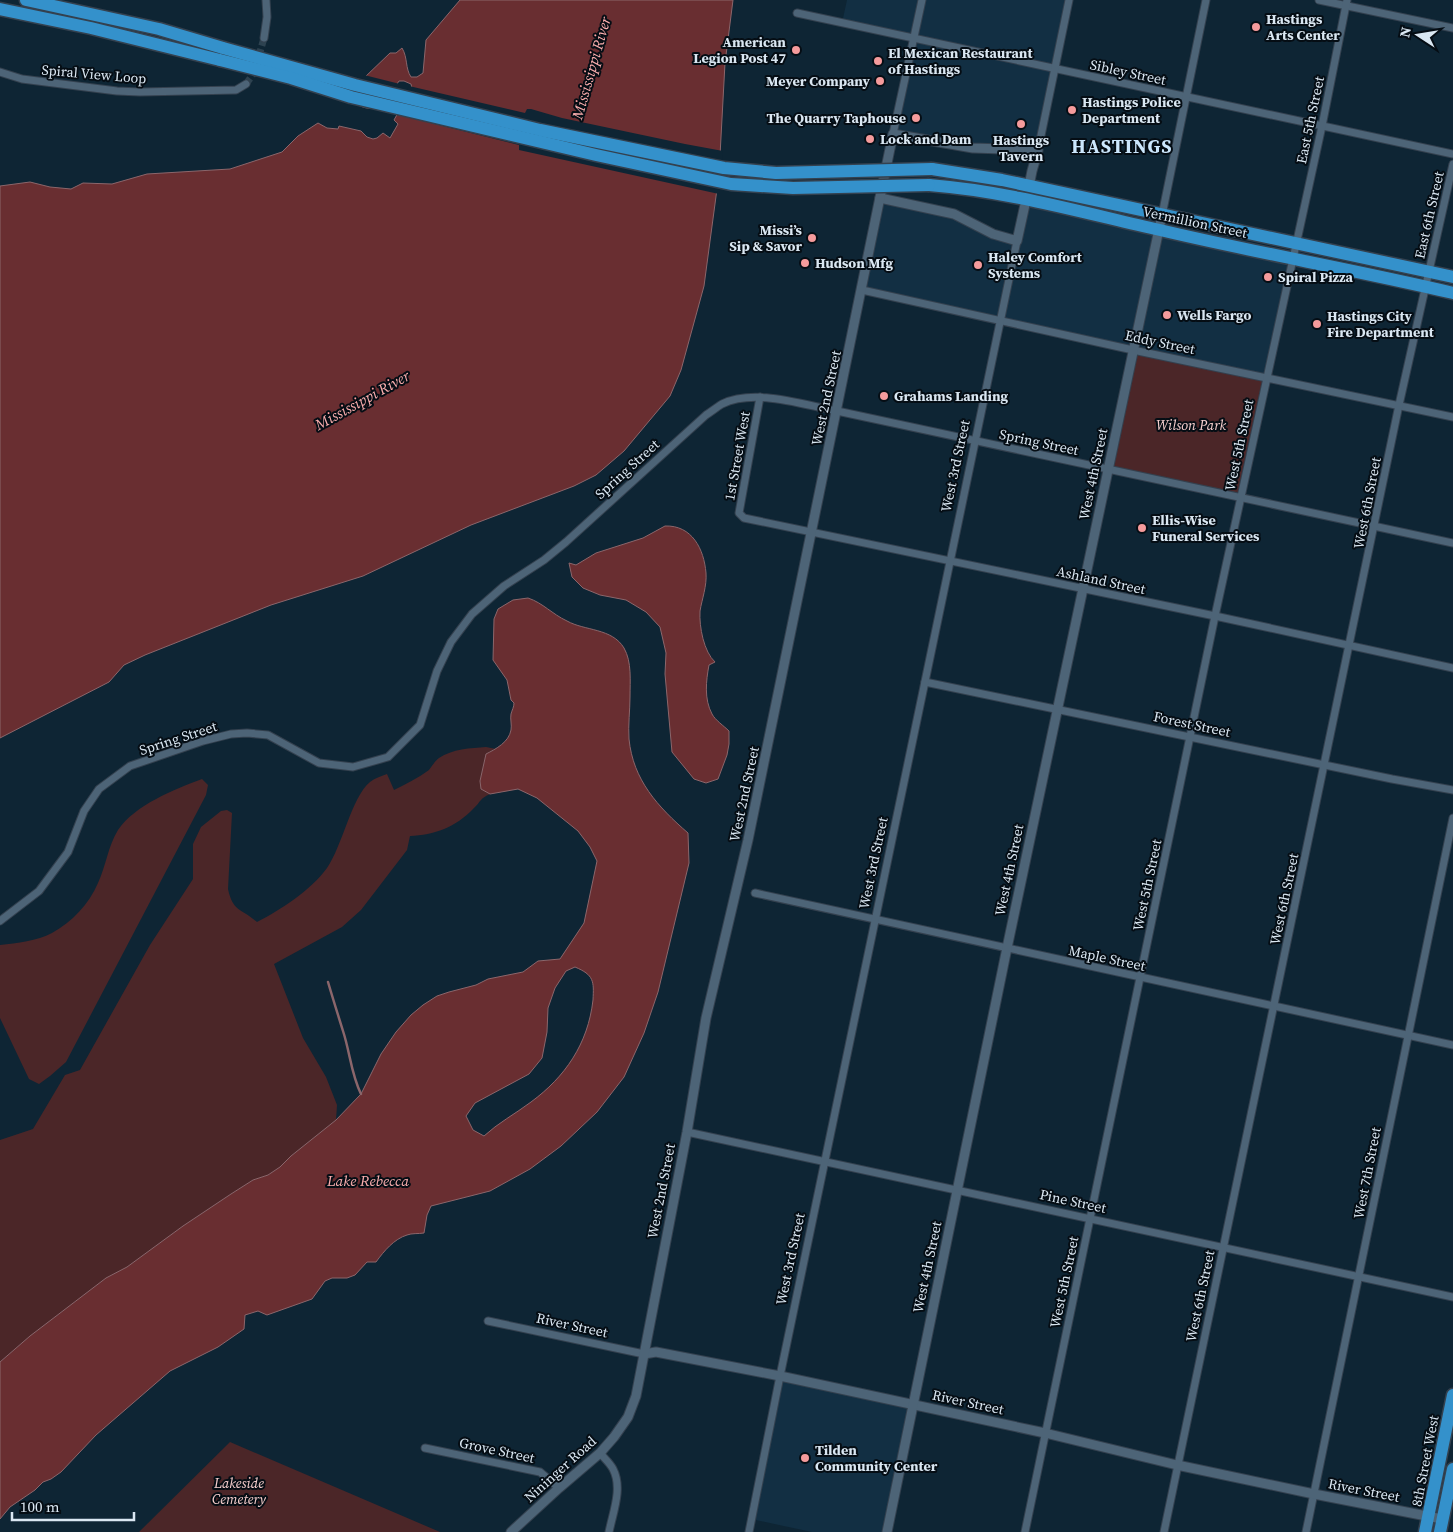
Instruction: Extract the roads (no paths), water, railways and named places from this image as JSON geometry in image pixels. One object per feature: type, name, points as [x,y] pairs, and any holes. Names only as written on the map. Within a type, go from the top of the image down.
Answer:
[{"type":"highway","points":[[26,0],[159,29],[222,54]]},
{"type":"highway","points":[[0,9],[222,54]]},
{"type":"highway","name":"Vermillion Street","points":[[222,54],[540,130],[724,168],[776,173],[932,169],[963,173],[1453,277]]},
{"type":"highway","name":"Vermillion Street","points":[[222,54],[351,97],[596,155],[731,184],[793,188],[929,185],[963,189],[1026,200],[1453,293]]},
{"type":"highway","name":"8th Street West","points":[[1425,1532],[1453,1395]]},
{"type":"highway","name":"8th Street West","points":[[1445,1524],[1453,1469]]},
{"type":"street","points":[[264,38],[267,17],[266,0]]},
{"type":"street","points":[[922,0],[893,134],[973,148],[1038,150]]},
{"type":"street","points":[[1029,186],[1069,0]]},
{"type":"street","points":[[1162,215],[1206,0]]},
{"type":"street","points":[[1319,0],[1346,3],[1453,28]]},
{"type":"street","name":"East 5th Street","points":[[1296,244],[1346,3]]},
{"type":"street","name":"Sibley Street","points":[[798,13],[1453,154]]},
{"type":"street","name":"Spiral View Loop","points":[[0,72],[22,79],[117,91],[236,90],[246,84]]},
{"type":"street","name":"West 2nd Street","points":[[636,1396],[687,1132],[706,1018],[748,840],[893,134]]},
{"type":"street","name":"East 6th Street","points":[[1429,272],[1453,164]]},
{"type":"street","points":[[880,198],[954,214],[993,234],[1017,241]]},
{"type":"street","name":"West 3rd Street","points":[[749,1532],[824,1161],[1026,200]]},
{"type":"street","name":"West 4th Street","points":[[887,1532],[1007,948],[1162,215]]},
{"type":"street","name":"West 5th Street","points":[[1025,1532],[1215,616],[1296,244]]},
{"type":"street","name":"West 6th Street","points":[[1164,1532],[1399,405],[1429,272]]},
{"type":"street","name":"Eddy Street","points":[[862,290],[1133,350],[1453,417]]},
{"type":"street","name":"Spring Street","points":[[0,921],[39,890],[68,852],[84,811],[99,789],[130,766],[203,741],[231,734],[268,735],[319,763],[353,767],[388,757],[420,725],[437,670],[451,642],[472,614],[504,586],[544,560],[566,542],[706,415],[722,404],[739,399],[760,397],[837,411],[1453,543]]},
{"type":"street","name":"1st Street West","points":[[744,518],[739,513],[760,397]]},
{"type":"street","name":"Ashland Street","points":[[744,518],[812,534],[1083,588],[1453,668]]},
{"type":"street","name":"Forest Street","points":[[925,682],[1453,790]]},
{"type":"street","name":"West 7th Street","points":[[1306,1532],[1453,818]]},
{"type":"street","name":"Maple Street","points":[[755,893],[1140,978],[1453,1044]]},
{"type":"street","name":"Pine Street","points":[[687,1132],[1453,1297]]},
{"type":"street","name":"River Street","points":[[488,1321],[644,1354],[656,1352],[913,1404],[1046,1433],[1177,1465],[1429,1517],[1445,1524]]},
{"type":"street","name":"Nininger Road","points":[[511,1532],[600,1453],[628,1418],[636,1396]]},
{"type":"street","name":"Grove Street","points":[[425,1448],[540,1472],[559,1488]]},
{"type":"street","points":[[600,1453],[613,1468],[617,1481],[617,1493],[609,1532]]},
{"type":"water","name":"Mississippi River","points":[[460,0],[733,0],[725,63],[719,174],[704,286],[681,370],[670,396],[624,451],[596,475],[574,486],[471,525],[363,576],[271,605],[145,655],[124,665],[109,682],[0,738],[0,186],[30,182],[50,187],[71,189],[83,183],[112,184],[147,174],[230,169],[282,152],[298,136],[318,123],[327,128],[338,129],[339,126],[361,131],[367,137],[373,139],[383,133],[390,138],[398,124],[394,120],[412,88],[411,84],[399,81],[383,104],[378,107],[366,108],[358,105],[364,78],[390,53],[396,53],[402,48],[411,77],[417,77],[423,73],[426,40]]},
{"type":"water","points":[[665,526],[683,530],[689,534],[699,547],[705,564],[706,583],[700,611],[700,624],[705,646],[715,662],[709,665],[707,696],[709,708],[713,716],[729,731],[727,755],[718,779],[706,783],[694,779],[672,752],[665,674],[666,653],[660,627],[646,612],[626,600],[600,595],[583,588],[572,577],[569,563],[576,565],[596,553],[643,538]]},
{"type":"water","name":"Lake Rebecca","points":[[528,598],[533,600],[567,621],[613,637],[624,648],[627,653],[630,672],[629,739],[631,754],[649,792],[657,803],[688,833],[689,863],[658,992],[644,1033],[624,1077],[597,1112],[561,1146],[530,1169],[490,1191],[431,1206],[427,1215],[424,1233],[409,1234],[398,1239],[376,1262],[367,1262],[355,1275],[347,1278],[332,1278],[325,1281],[312,1299],[267,1315],[258,1311],[245,1315],[244,1329],[218,1347],[170,1371],[96,1435],[61,1472],[43,1482],[35,1490],[10,1507],[0,1519],[0,1362],[30,1336],[106,1278],[127,1267],[231,1194],[253,1180],[268,1175],[280,1167],[336,1120],[361,1094],[381,1054],[396,1032],[423,1005],[437,996],[476,985],[488,979],[523,972],[538,961],[560,959],[584,923],[597,861],[590,847],[578,831],[537,798],[518,789],[490,794],[481,789],[480,781],[486,754],[505,742],[511,730],[511,716],[514,703],[511,700],[507,680],[493,660],[494,619],[498,609],[513,600]],"holes":[[[575,967],[592,979],[593,1000],[586,1031],[573,1058],[554,1082],[543,1092],[484,1136],[473,1130],[466,1116],[475,1103],[529,1074],[542,1058],[547,1032],[548,1008],[555,988],[566,971]]]},
{"type":"waterway","points":[[328,982],[355,1079],[361,1094]]},
{"type":"tunnel","points":[[246,84],[254,73],[264,38]]},
{"type":"place","name":"Hastings Arts Center","points":[[1256,27]]},
{"type":"place","name":"American Legion Post 47","points":[[796,50]]},
{"type":"place","name":"El Mexican Restaurant of Hastings","points":[[878,61]]},
{"type":"place","name":"Meyer Company","points":[[880,81]]},
{"type":"place","name":"Hastings Police Department","points":[[1072,110]]},
{"type":"place","name":"The Quarry Taphouse","points":[[916,118]]},
{"type":"place","name":"Hastings Tavern","points":[[1021,124]]},
{"type":"place","name":"Lock and Dam","points":[[870,139]]},
{"type":"place","name":"Missi’s Sip & Savor","points":[[812,238]]},
{"type":"place","name":"Hudson Mfg","points":[[805,263]]},
{"type":"place","name":"Haley Comfort Systems","points":[[978,265]]},
{"type":"place","name":"Spiral Pizza","points":[[1268,277]]},
{"type":"place","name":"Wells Fargo","points":[[1167,315]]},
{"type":"place","name":"Hastings City Fire Department","points":[[1317,324]]},
{"type":"place","name":"Grahams Landing","points":[[884,396]]},
{"type":"place","name":"Ellis-Wise Funeral Services","points":[[1142,528]]},
{"type":"place","name":"Tilden Community Center","points":[[805,1458]]},
{"type":"district","name":"HASTINGS","points":[[1122,146]]},
{"type":"park label","name":"Wilson Park","points":[[1191,425]]},
{"type":"park label","name":"Lakeside Cemetery","points":[[239,1492]]}]
